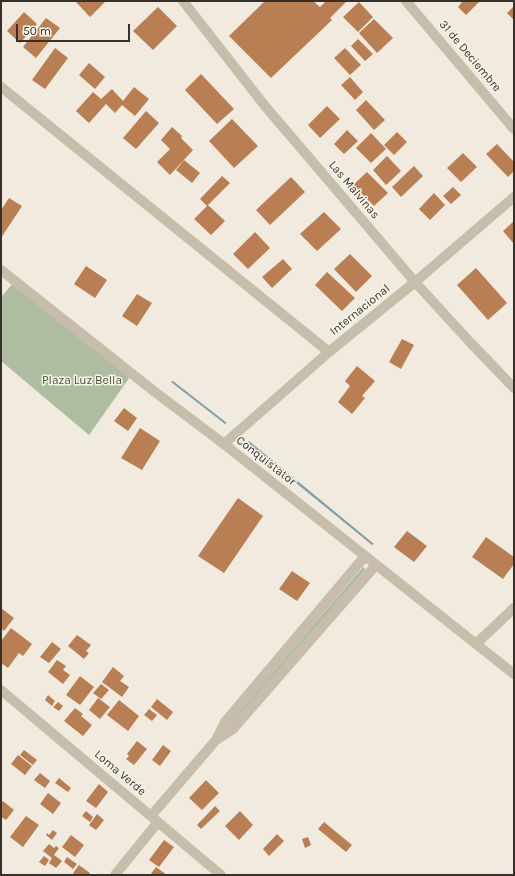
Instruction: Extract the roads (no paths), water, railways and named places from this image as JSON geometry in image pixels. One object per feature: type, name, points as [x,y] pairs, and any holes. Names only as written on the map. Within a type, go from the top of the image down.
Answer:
[{"type":"street","name":"Las Malvinas","points":[[183,1],[265,106],[415,282],[514,388]]},
{"type":"street","name":"31 de Deciembre","points":[[406,1],[514,129]]},
{"type":"street","points":[[1,87],[329,352]]},
{"type":"street","name":"Internacional","points":[[224,444],[329,352],[415,282],[514,197]]},
{"type":"street","name":"Conquistator","points":[[1,270],[149,388],[224,444],[514,674]]},
{"type":"street","points":[[115,875],[155,819],[216,740],[225,722],[365,556]]},
{"type":"street","points":[[216,740],[233,729],[376,565]]},
{"type":"street","points":[[476,644],[514,608]]},
{"type":"street","name":"Loma Verde","points":[[1,690],[221,875]]},
{"type":"water","points":[[173,381],[227,423],[225,424],[171,382]]},
{"type":"water","points":[[249,441],[374,544],[372,545],[247,443]]},
{"type":"park label","name":"Plaza Luz Bella","points":[[82,381]]}]
